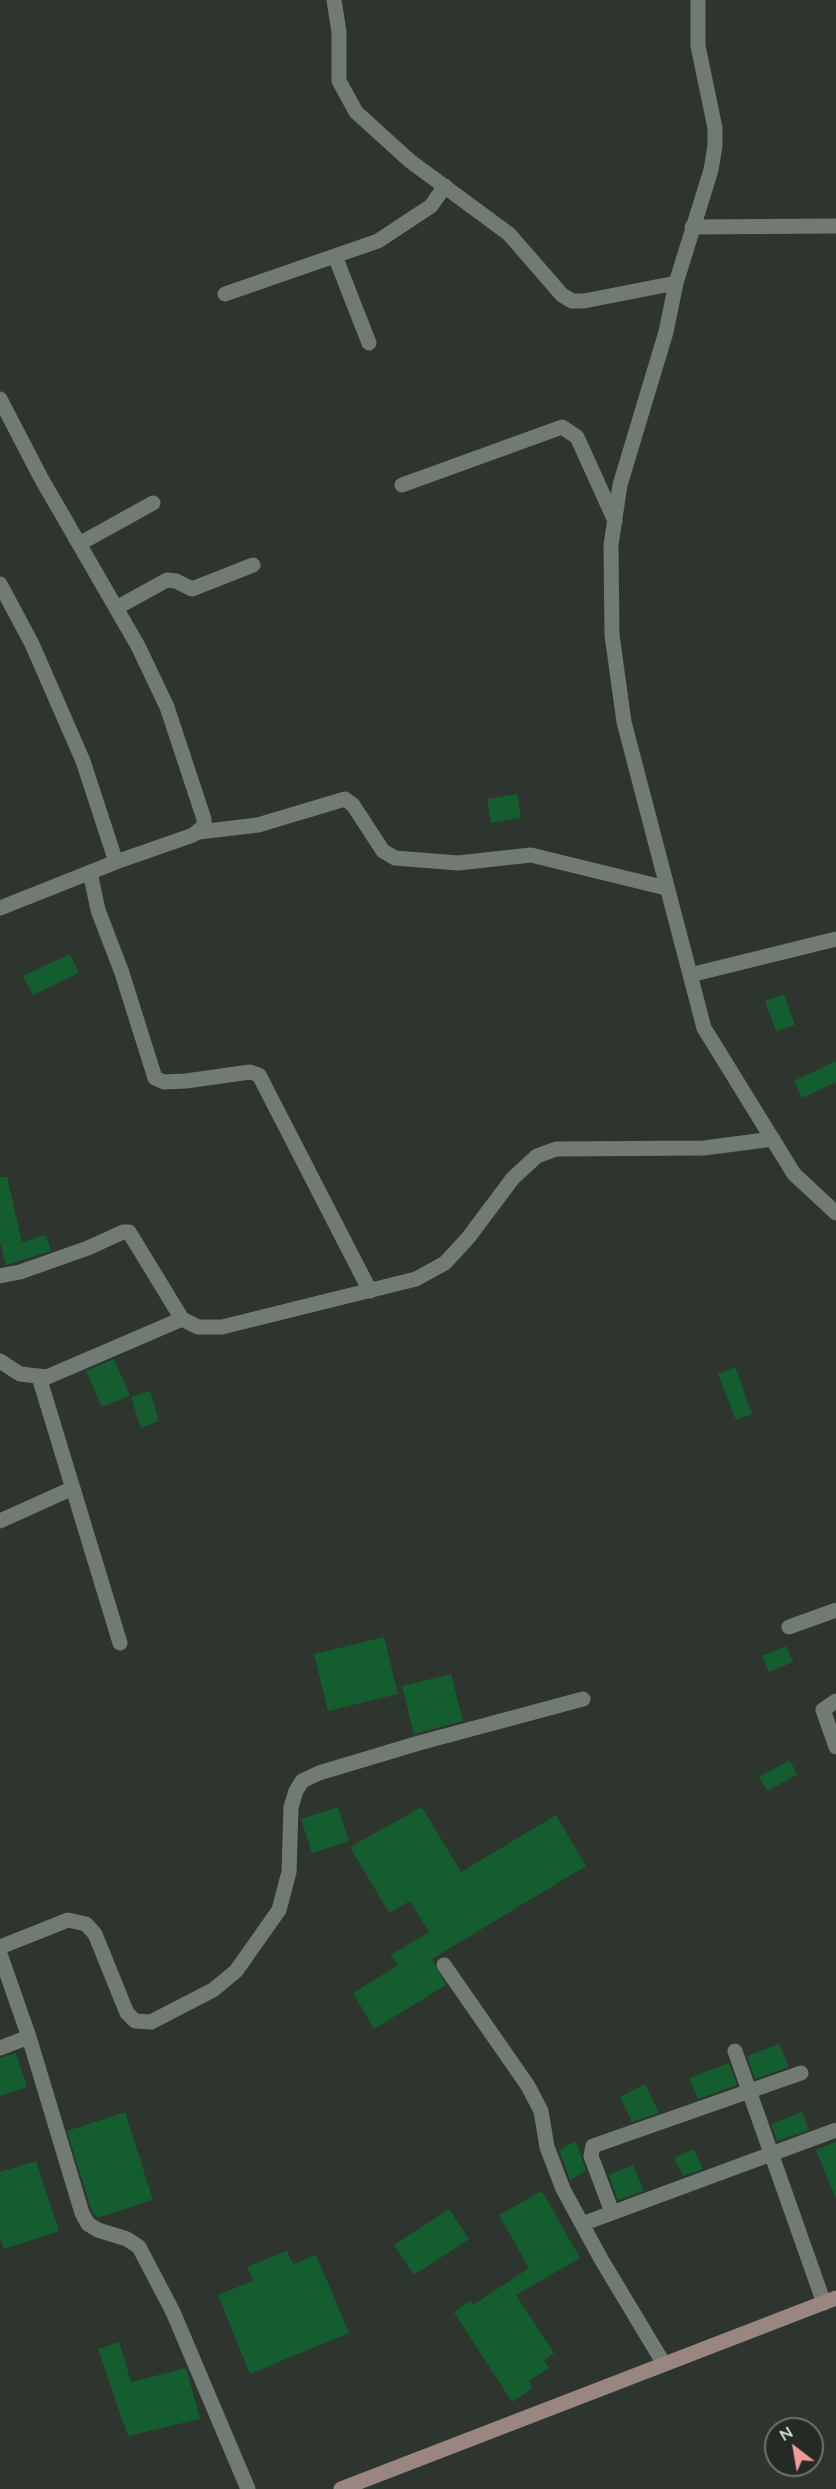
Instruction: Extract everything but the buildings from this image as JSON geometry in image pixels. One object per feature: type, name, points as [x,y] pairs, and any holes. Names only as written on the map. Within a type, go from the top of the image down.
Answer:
[{"type":"main road","points":[[341,2489],[830,2300]]},
{"type":"street","points":[[334,0],[339,32],[339,81],[346,97],[356,112],[379,133],[438,197],[509,234],[562,295],[572,301],[676,283]]},
{"type":"street","points":[[698,0],[698,46],[715,128],[715,146],[711,171],[676,283],[666,333],[620,484],[611,545],[612,635],[624,722],[704,1028],[794,1174],[836,1213]]},
{"type":"street","points":[[225,294],[378,241],[438,197]]},
{"type":"street","points":[[692,227],[836,226]]},
{"type":"street","points":[[335,256],[369,343]]},
{"type":"street","points":[[0,399],[138,646],[167,707],[204,819],[204,826],[199,832]]},
{"type":"street","points":[[402,485],[562,427],[577,437],[615,521]]},
{"type":"street","points":[[79,544],[153,503]]},
{"type":"street","points":[[116,608],[167,580],[176,581],[192,589],[253,565]]},
{"type":"street","points":[[0,584],[32,644],[83,761],[116,861]]},
{"type":"street","points":[[0,908],[116,861],[199,832],[258,825],[345,799],[354,805],[383,851],[395,858],[458,863],[531,855],[666,888]]},
{"type":"street","points":[[90,872],[98,910],[122,973],[155,1078],[164,1082],[250,1072],[259,1075],[370,1291]]},
{"type":"street","points":[[690,975],[836,939]]},
{"type":"street","points":[[0,1276],[20,1272],[129,1232],[182,1319],[198,1327],[222,1327],[416,1280],[445,1263],[468,1238],[513,1178],[537,1156],[556,1149],[704,1148],[773,1139]]},
{"type":"street","points":[[0,1360],[20,1374],[39,1377],[60,1374],[182,1319]]},
{"type":"street","points":[[39,1377],[120,1643]]},
{"type":"street","points":[[0,1521],[73,1488]]},
{"type":"street","points":[[789,1628],[836,1610]]},
{"type":"street","points":[[0,1947],[68,1920],[86,1924],[95,1934],[127,2013],[135,2021],[151,2022],[213,1990],[236,1971],[279,1910],[290,1872],[291,1807],[302,1781],[319,1773],[419,1743],[583,1699]]},
{"type":"street","points":[[836,1701],[823,1710],[836,1747]]},
{"type":"street","points":[[0,1954],[29,2037],[82,2213],[88,2224],[98,2230],[127,2239],[139,2247],[173,2312],[248,2489]]},
{"type":"street","points":[[444,1965],[528,2086],[541,2111],[547,2147],[563,2189],[664,2364]]},
{"type":"street","points":[[0,2048],[29,2037]]},
{"type":"street","points":[[735,2051],[772,2154],[830,2300]]},
{"type":"street","points":[[612,2212],[591,2156],[593,2146],[801,2073]]},
{"type":"street","points":[[582,2224],[836,2130]]}]
